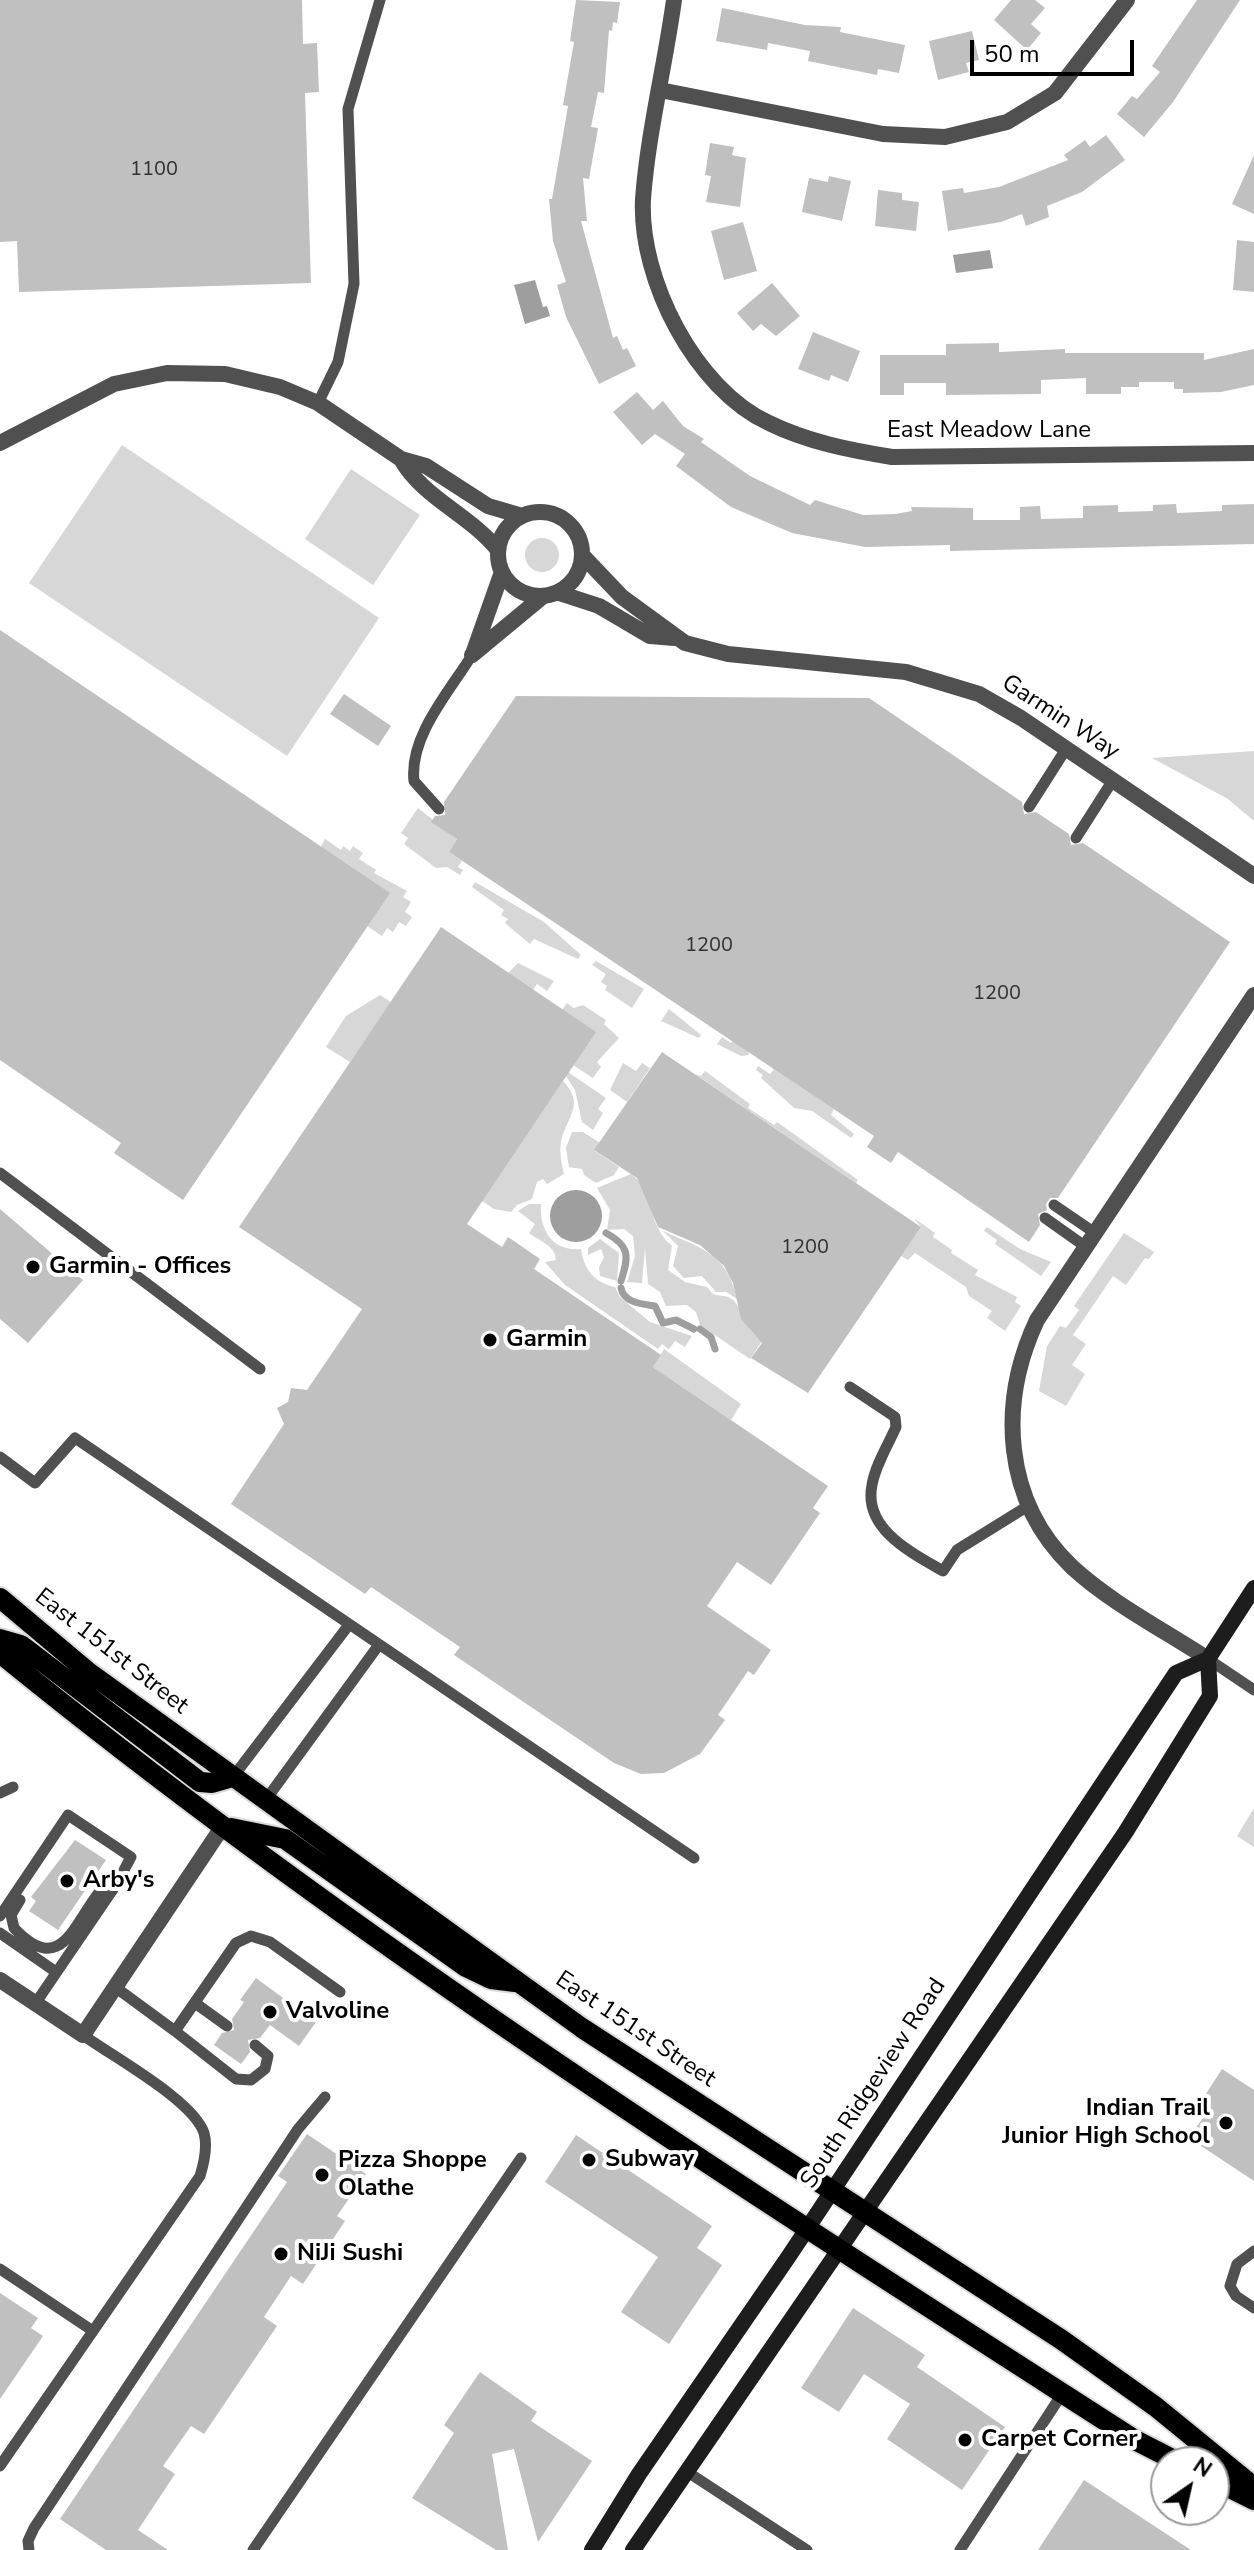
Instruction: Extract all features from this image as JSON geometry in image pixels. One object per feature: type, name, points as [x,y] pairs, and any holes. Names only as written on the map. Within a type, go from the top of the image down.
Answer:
[{"type":"main road","name":"South Ridgeview Road","points":[[592,2550],[639,2474],[807,2229],[1176,1673],[1208,1659],[1254,1588]]},
{"type":"main road","name":"East 151st Street","points":[[0,1598],[87,1671],[582,2028],[1062,2340],[1156,2407],[1254,2487]]},
{"type":"main road","points":[[0,1639],[21,1645],[200,1782],[212,1783],[233,1777]]},
{"type":"main road","points":[[0,1653],[223,1826],[393,1949],[837,2250],[1150,2448]]},
{"type":"main road","points":[[633,2550],[1125,1833],[1210,1696],[1208,1659]]},
{"type":"main road","points":[[223,1826],[285,1839],[466,1967],[491,1979],[519,1983]]},
{"type":"main road","points":[[1230,2488],[1254,2500]]},
{"type":"street","name":"East Meadow Lane","points":[[674,0],[643,202],[647,251],[655,280],[673,321],[704,370],[743,408],[768,423],[834,448],[892,457],[1254,453]]},
{"type":"street","points":[[660,90],[883,134],[945,137],[1007,122],[1055,93],[1127,0]]},
{"type":"street","name":"Garmin Way","points":[[0,443],[114,384],[167,373],[225,374],[280,387],[318,403],[401,459],[426,466],[488,506],[522,516],[548,513],[564,519],[576,531],[583,556],[600,577],[665,625],[674,638]]},
{"type":"street","name":"Garmin Way","points":[[401,459],[411,478],[475,525],[498,550]]},
{"type":"street","points":[[522,516],[506,530],[498,550],[502,572],[516,589],[542,597]]},
{"type":"street","points":[[472,655],[542,597],[559,593],[578,574],[583,556]]},
{"type":"street","points":[[472,655],[502,572]]},
{"type":"street","name":"Garmin Way","points":[[559,593],[599,606],[650,636],[674,638],[728,654],[906,672],[942,680],[979,694],[1254,876]]},
{"type":"street","points":[[1208,1659],[1074,1569],[1054,1548],[1028,1506],[1016,1468],[1011,1433],[1015,1377],[1037,1320],[1254,995]]},
{"type":"street","points":[[0,1980],[83,2035],[223,1826]]},
{"type":"lane","points":[[318,403],[338,362],[354,284],[348,109],[380,0]]},
{"type":"lane","points":[[439,809],[414,781],[414,759],[432,720],[472,655]]},
{"type":"lane","points":[[1029,807],[1066,749]]},
{"type":"lane","points":[[1076,838],[1113,780]]},
{"type":"lane","points":[[0,1173],[260,1369]]},
{"type":"lane","points":[[1054,1205],[1090,1240]]},
{"type":"lane","points":[[1045,1218],[1090,1240]]},
{"type":"lane","points":[[850,1387],[895,1417],[896,1427],[872,1483],[871,1497],[881,1525],[909,1551],[943,1571],[957,1550],[1028,1506]]},
{"type":"lane","points":[[0,1457],[35,1483],[75,1438],[694,1858]]},
{"type":"lane","points":[[233,1777],[348,1626]]},
{"type":"lane","points":[[265,1801],[378,1646]]},
{"type":"lane","points":[[1208,1659],[1254,1690]]},
{"type":"lane","points":[[0,1793],[13,1787]]},
{"type":"lane","points":[[0,1916],[68,1815],[131,1857],[116,1885],[35,2004]]},
{"type":"lane","points":[[42,1854],[42,1867],[14,1909],[11,1922],[17,1932],[42,1949],[61,1946],[105,1882],[119,1875]]},
{"type":"lane","points":[[0,1933],[56,1972]]},
{"type":"lane","points":[[175,2031],[236,1943],[251,1936],[270,1942],[340,1992]]},
{"type":"lane","points":[[115,1987],[236,2079],[251,2080],[265,2069],[268,2056],[255,2045]]},
{"type":"lane","points":[[195,2003],[227,2026]]},
{"type":"lane","points":[[0,2466],[200,2176],[206,2149],[205,2135],[198,2121],[178,2102],[83,2035]]},
{"type":"lane","points":[[29,2550],[28,2541],[34,2528],[298,2129],[325,2097]]},
{"type":"lane","points":[[253,2550],[521,2158]]},
{"type":"lane","points":[[1254,2251],[1237,2264],[1230,2286],[1236,2296],[1254,2308]]},
{"type":"lane","points":[[0,2269],[93,2331]]},
{"type":"lane","points":[[963,2549],[1062,2394]]},
{"type":"lane","points":[[686,2471],[807,2550]]},
{"type":"shaded area","points":[[990,250],[993,268],[956,273],[953,255]]},
{"type":"shaded area","points":[[535,280],[543,307],[547,306],[550,316],[525,324],[514,285]]},
{"type":"shaded area","points":[[122,445],[379,618],[287,756],[29,583]]},
{"type":"shaded area","points":[[351,469],[420,515],[373,585],[305,539]]},
{"type":"shaded area","points":[[542,538],[554,543],[559,555],[554,567],[542,572],[530,567],[525,555],[530,543]]},
{"type":"shaded area","points":[[1254,751],[1254,821],[1228,799],[1152,758]]},
{"type":"shaded area","points":[[418,808],[457,839],[449,852],[462,861],[458,867],[463,870],[460,875],[447,867],[436,868],[404,844],[408,838],[401,833]]},
{"type":"shaded area","points":[[325,839],[341,850],[343,846],[350,851],[353,846],[363,853],[359,859],[376,870],[374,873],[407,891],[403,897],[411,902],[405,912],[412,917],[406,926],[399,922],[393,932],[387,928],[382,936],[367,926],[321,846]]},
{"type":"shaded area","points":[[475,882],[544,922],[581,955],[578,959],[534,939],[530,944],[505,923],[508,919],[501,915],[504,910],[472,887]]},
{"type":"shaded area","points":[[596,961],[644,989],[632,1008],[605,990],[607,986],[601,982],[606,974],[592,965]]},
{"type":"shaded area","points":[[518,963],[554,981],[547,991],[537,984],[533,990],[508,973]]},
{"type":"shaded area","points":[[380,995],[391,1002],[350,1062],[326,1047],[346,1016]]},
{"type":"shaded area","points":[[567,1003],[574,1008],[583,1005],[606,1020],[604,1024],[619,1038],[597,1062],[601,1067],[593,1078],[573,1065],[562,1010]]},
{"type":"shaded area","points":[[669,1009],[701,1035],[699,1038],[661,1021]]},
{"type":"shaded area","points":[[740,1030],[749,1055],[741,1056],[717,1044],[722,1037],[731,1043]]},
{"type":"shaded area","points":[[623,1063],[636,1071],[642,1063],[650,1068],[627,1102],[610,1090]]},
{"type":"shaded area","points":[[758,1066],[770,1074],[774,1069],[834,1109],[831,1115],[854,1134],[851,1138],[812,1111],[794,1108],[761,1078],[763,1075],[756,1070]]},
{"type":"shaded area","points":[[705,1071],[750,1104],[748,1108],[774,1125],[777,1122],[858,1180],[856,1183],[695,1074],[701,1076]]},
{"type":"shaded area","points":[[568,1072],[606,1098],[598,1109],[603,1113],[593,1130],[582,1122],[575,1090],[566,1076]]},
{"type":"shaded area","points":[[563,1081],[574,1101],[561,1144],[564,1174],[547,1184],[543,1179],[537,1182],[532,1199],[517,1205],[511,1212],[494,1209],[482,1201]]},
{"type":"shaded area","points":[[572,1132],[583,1132],[600,1143],[595,1151],[619,1167],[614,1175],[596,1183],[584,1175],[582,1169],[569,1167],[566,1148]]},
{"type":"shaded area","points":[[631,1174],[644,1189],[658,1229],[672,1246],[668,1270],[685,1282],[707,1287],[713,1294],[730,1298],[736,1303],[750,1329],[762,1341],[750,1359],[700,1325],[696,1312],[687,1305],[666,1306],[660,1292],[648,1284],[645,1248],[642,1283],[627,1282],[635,1256],[633,1236],[624,1229],[607,1230],[610,1210],[597,1188]]},
{"type":"shaded area","points":[[576,1190],[594,1198],[602,1216],[594,1234],[576,1242],[558,1234],[550,1216],[558,1198]]},
{"type":"shaded area","points":[[529,1204],[541,1204],[542,1222],[550,1237],[563,1247],[581,1249],[588,1269],[596,1279],[615,1287],[620,1297],[650,1322],[692,1336],[685,1347],[675,1341],[669,1349],[662,1344],[658,1349],[565,1285],[545,1262],[556,1260],[553,1250],[529,1233],[535,1224],[518,1211]]},
{"type":"shaded area","points":[[914,1218],[935,1233],[933,1237],[952,1250],[951,1253],[978,1270],[975,1275],[1017,1297],[1015,1302],[1021,1306],[1005,1331],[987,1318],[992,1311],[969,1296],[966,1287],[915,1253],[908,1260],[901,1256],[921,1227]]},
{"type":"shaded area","points":[[987,1227],[1020,1249],[1051,1262],[1041,1276],[995,1244],[997,1240],[984,1231]]},
{"type":"shaded area","points":[[663,1231],[700,1248],[719,1262],[737,1299],[726,1292],[716,1292],[702,1276],[684,1278],[673,1266],[678,1246]]},
{"type":"shaded area","points":[[1124,1233],[1154,1252],[1149,1259],[1145,1258],[1126,1285],[1113,1276],[1073,1335],[1086,1344],[1072,1365],[1085,1374],[1066,1406],[1039,1391],[1047,1346],[1060,1326],[1066,1328],[1079,1310],[1074,1306]]},
{"type":"shaded area","points":[[600,1239],[619,1253],[617,1281],[600,1276],[599,1267],[604,1257],[601,1249],[588,1255],[588,1248]]},
{"type":"shaded area","points":[[664,1349],[741,1404],[731,1420],[653,1367]]},
{"type":"shaded area","points":[[1254,1808],[1254,1847],[1237,1836]]},
{"type":"building","points":[[0,0],[302,0],[303,44],[317,43],[319,92],[305,93],[311,283],[19,292],[17,241],[0,242]]},
{"type":"building","points":[[576,0],[620,2],[617,23],[613,22],[612,31],[609,30],[604,93],[598,92],[591,127],[598,128],[589,179],[583,178],[587,221],[581,221],[613,338],[617,336],[623,350],[627,348],[636,366],[599,384],[566,317],[557,285],[566,282],[553,241],[549,199],[552,199],[568,106],[563,105],[574,42],[570,41]]},
{"type":"building","points":[[1011,0],[1035,0],[1045,8],[1031,24],[1041,33],[1027,50],[994,20]]},
{"type":"building","points":[[1197,0],[1240,0],[1173,102],[1144,137],[1117,114],[1132,96],[1137,99],[1160,72],[1152,66]]},
{"type":"building","points":[[722,8],[805,25],[841,27],[840,32],[905,45],[899,73],[878,69],[877,75],[808,61],[810,51],[768,43],[767,50],[716,41]]},
{"type":"building","points":[[972,31],[979,60],[966,63],[969,72],[938,80],[929,41]]},
{"type":"building","points":[[1106,135],[1125,160],[1082,192],[1047,206],[1049,217],[1026,226],[1022,214],[1001,222],[948,231],[942,191],[963,188],[964,193],[999,187],[1068,160],[1064,155],[1085,140],[1090,147]]},
{"type":"building","points":[[710,143],[734,147],[732,155],[746,158],[740,207],[706,202],[711,176],[705,175]]},
{"type":"building","points":[[1254,155],[1254,214],[1232,204]]},
{"type":"building","points":[[829,176],[851,181],[842,221],[802,212],[809,178],[828,182]]},
{"type":"building","points":[[878,190],[902,193],[902,200],[919,202],[916,231],[875,226]]},
{"type":"building","points":[[743,222],[757,271],[724,280],[711,231]]},
{"type":"building","points":[[1237,240],[1254,242],[1254,292],[1233,290]]},
{"type":"building","points":[[772,283],[800,316],[776,336],[761,324],[753,331],[737,313]]},
{"type":"building","points":[[813,332],[860,351],[848,382],[831,375],[829,381],[798,369]]},
{"type":"building","points":[[999,343],[999,352],[1065,349],[1065,353],[1204,353],[1204,360],[1254,349],[1254,385],[1221,392],[1183,393],[1183,389],[1174,389],[1174,382],[1139,382],[1139,387],[1121,387],[1121,394],[1086,394],[1086,378],[1041,380],[1041,394],[946,395],[946,383],[904,383],[904,395],[880,395],[880,355],[946,355],[946,344]]},
{"type":"building","points":[[637,392],[653,410],[663,401],[683,426],[704,439],[701,442],[750,476],[810,505],[815,500],[863,515],[895,514],[912,511],[911,507],[973,508],[973,520],[1020,520],[1020,507],[1040,506],[1041,519],[1083,518],[1083,506],[1118,505],[1118,512],[1153,511],[1153,505],[1176,504],[1177,513],[1222,511],[1222,505],[1254,504],[1254,544],[950,551],[950,545],[865,547],[792,533],[731,507],[676,466],[685,454],[655,434],[642,445],[613,412]]},
{"type":"building","points":[[0,630],[390,893],[183,1200],[114,1153],[121,1143],[0,1060]]},
{"type":"building","points":[[344,694],[391,726],[378,746],[330,714]]},
{"type":"building","points":[[516,696],[869,698],[1022,802],[1024,814],[1036,812],[1069,834],[1071,845],[1083,843],[1230,942],[1058,1198],[1050,1198],[1046,1204],[1047,1210],[1038,1214],[1040,1225],[1029,1242],[898,1152],[891,1163],[867,1147],[874,1136],[449,852],[457,839],[431,822],[435,816],[445,815],[444,802]]},
{"type":"building","name":"Garmin","points":[[441,927],[596,1032],[467,1224],[502,1247],[508,1237],[540,1259],[534,1269],[661,1355],[653,1367],[828,1486],[813,1508],[820,1513],[771,1585],[737,1562],[707,1606],[771,1650],[754,1675],[748,1671],[718,1715],[725,1720],[700,1754],[664,1773],[641,1774],[614,1763],[454,1655],[460,1647],[371,1587],[365,1594],[231,1504],[284,1424],[277,1408],[288,1402],[291,1388],[307,1390],[362,1309],[239,1227]]},
{"type":"building","points":[[662,1052],[921,1227],[808,1393],[751,1358],[762,1343],[741,1319],[733,1283],[724,1266],[700,1245],[658,1227],[637,1178],[594,1150]]},
{"type":"building","name":"Garmin - Offices","points":[[0,1209],[83,1280],[28,1343],[0,1319]]},
{"type":"building","name":"Arby's","points":[[75,1840],[106,1860],[58,1930],[29,1911],[36,1901],[31,1897]]},
{"type":"building","name":"Valvoline","points":[[256,1978],[316,2022],[299,2046],[270,2025],[260,2038],[248,2040],[250,2052],[241,2064],[214,2045],[222,2033],[234,2030],[232,2019],[244,2002],[240,2000]]},
{"type":"building","name":"Indian Trail Junior High School","points":[[1222,2069],[1254,2090],[1254,2181],[1189,2138],[1209,2109],[1200,2103]]},
{"type":"building","points":[[307,2134],[366,2174],[337,2216],[345,2221],[303,2284],[291,2276],[264,2317],[277,2326],[204,2434],[191,2426],[163,2466],[175,2474],[138,2530],[168,2550],[106,2550],[60,2519],[287,2182],[278,2176]]},
{"type":"building","points":[[576,2135],[712,2226],[697,2248],[722,2265],[669,2344],[621,2312],[658,2257],[545,2182]]},
{"type":"building","points":[[0,2293],[38,2318],[31,2328],[43,2336],[0,2399]]},
{"type":"building","points":[[853,2308],[925,2355],[917,2367],[1005,2427],[962,2490],[887,2439],[910,2404],[864,2374],[839,2412],[801,2388]]},
{"type":"building","points":[[480,2372],[537,2412],[531,2421],[592,2461],[538,2542],[514,2449],[492,2454],[508,2550],[496,2550],[412,2498],[454,2433],[444,2425]]},
{"type":"building","points":[[1084,2480],[1191,2550],[1038,2550]]},
{"type":"waterway","points":[[606,1233],[620,1242],[626,1252],[621,1281]]},
{"type":"waterway","points":[[621,1288],[630,1300],[655,1306],[663,1323],[676,1320],[694,1329]]},
{"type":"waterway","points":[[700,1329],[711,1337],[715,1349]]},
{"type":"place","name":"Garmin - Offices","points":[[33,1267]]},
{"type":"place","name":"Garmin","points":[[490,1340]]},
{"type":"place","name":"Arby's","points":[[67,1881]]},
{"type":"place","name":"Valvoline","points":[[270,2012]]},
{"type":"place","name":"Indian Trail Junior High School","points":[[1226,2123]]},
{"type":"place","name":"Subway","points":[[589,2160]]},
{"type":"place","name":"Pizza Shoppe Olathe","points":[[322,2175]]},
{"type":"place","name":"NiJi Sushi","points":[[281,2254]]},
{"type":"place","name":"Carpet Corner","points":[[965,2440]]}]
